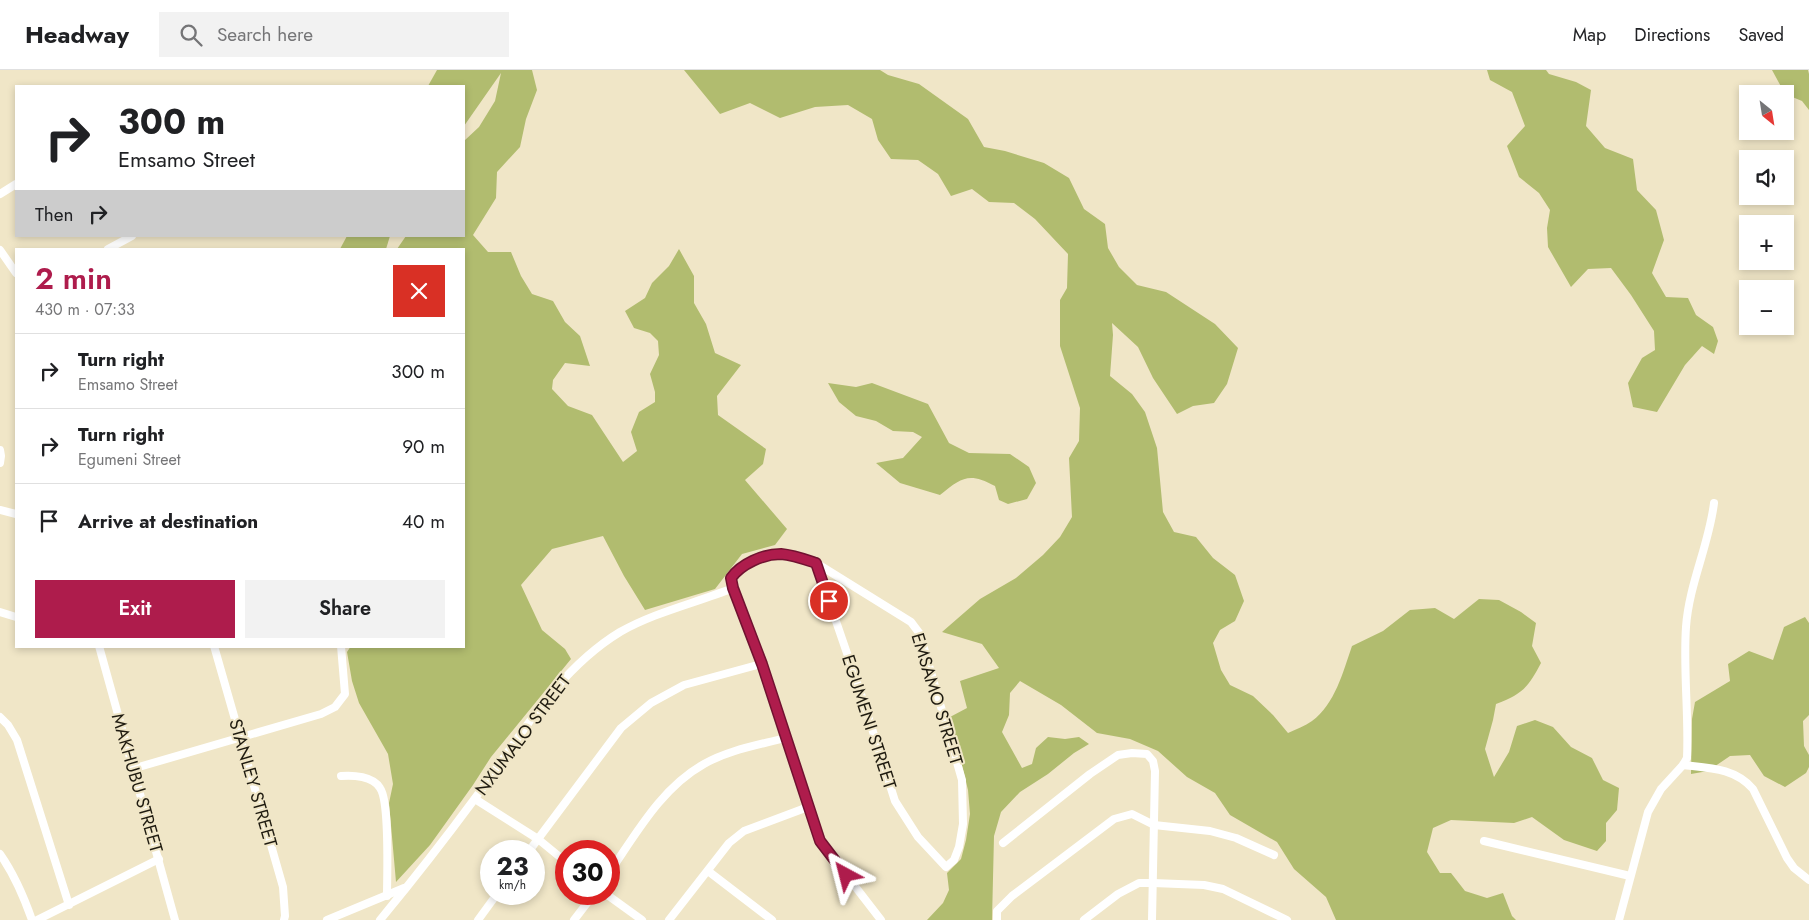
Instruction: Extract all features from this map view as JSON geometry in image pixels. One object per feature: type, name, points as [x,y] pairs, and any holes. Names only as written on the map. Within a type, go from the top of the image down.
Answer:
[{"type":"street","points":[[0,194],[15,185]]},
{"type":"street","points":[[110,248],[130,237]]},
{"type":"street","points":[[0,250],[15,272]]},
{"type":"street","points":[[0,450],[2,456],[0,463]]},
{"type":"street","points":[[1619,920],[1648,812],[1661,789],[1687,758],[1686,627],[1691,592],[1705,547],[1714,503]]},
{"type":"street","points":[[0,510],[15,514]]},
{"type":"street","name":"EMSAMO STREET","points":[[733,588],[731,578],[737,570],[748,563],[779,554],[795,556],[816,563],[911,622],[920,634],[962,780],[963,824],[959,847],[954,860],[946,867]]},
{"type":"street","name":"EGUMENI STREET","points":[[816,563],[895,801],[918,837],[946,867]]},
{"type":"street","points":[[733,588],[762,664],[820,841],[881,920]]},
{"type":"street","name":"NXUMALO STREET","points":[[380,920],[475,799],[554,689],[590,655],[620,632],[656,614],[733,588]]},
{"type":"street","points":[[0,612],[15,616]]},
{"type":"street","name":"MAKHUBU STREET","points":[[100,648],[175,920]]},
{"type":"street","name":"STANLEY STREET","points":[[215,648],[283,887],[286,916],[284,920]]},
{"type":"street","points":[[132,769],[239,736],[302,720],[335,708],[345,694],[341,648]]},
{"type":"street","points":[[538,839],[621,728],[652,702],[684,685],[762,664]]},
{"type":"street","points":[[0,717],[18,740],[69,905]]},
{"type":"street","points":[[620,857],[658,802],[680,781],[705,764],[726,755],[785,738]]},
{"type":"street","points":[[1003,843],[1090,774],[1118,755],[1132,753],[1147,754],[1154,762],[1152,920]]},
{"type":"street","points":[[1683,765],[1718,769],[1732,773],[1746,781],[1753,789],[1787,858],[1794,868],[1809,880]]},
{"type":"street","points":[[341,776],[349,775],[375,782],[382,791],[387,835],[387,896]]},
{"type":"street","points":[[475,799],[538,839],[555,853]]},
{"type":"street","points":[[669,920],[730,843],[744,831],[808,807]]},
{"type":"street","points":[[997,916],[1012,896],[1114,819],[1132,814],[1154,825],[1210,831],[1236,838],[1274,855]]},
{"type":"street","points":[[1484,841],[1630,876]]},
{"type":"street","points":[[0,854],[21,892],[32,920]]},
{"type":"street","points":[[37,920],[159,859]]},
{"type":"street","points":[[708,871],[772,920]]},
{"type":"street","points":[[1084,920],[1118,894],[1139,883],[1204,885],[1223,889],[1287,920]]},
{"type":"street","points":[[327,920],[406,887]]},
{"type":"street","points":[[620,904],[642,920]]},
{"type":"street","points":[[478,920],[489,905]]},
{"type":"street","points":[[574,920],[586,905]]},
{"type":"green space","points":[[437,70],[532,70],[537,90],[526,119],[520,147],[497,172],[496,198],[473,235],[488,252],[511,252],[521,276],[532,294],[553,301],[565,322],[580,336],[590,366],[565,363],[553,380],[552,389],[568,406],[592,415],[623,462],[637,451],[631,432],[639,412],[655,402],[655,392],[650,374],[659,355],[658,341],[650,333],[634,328],[625,311],[645,298],[652,283],[669,266],[679,249],[694,276],[694,303],[706,324],[715,353],[741,365],[717,396],[718,415],[766,449],[763,464],[745,480],[787,529],[775,545],[742,554],[715,589],[645,610],[603,536],[552,549],[521,585],[542,630],[565,649],[571,659],[491,757],[430,845],[396,882],[389,803],[393,784],[388,754],[359,703],[352,681],[347,652],[350,648],[465,648],[465,248],[398,248],[405,237],[465,237],[465,140],[479,127],[495,101],[501,73],[465,125],[465,85],[429,85]]},
{"type":"green space","points":[[684,70],[880,70],[888,75],[919,84],[968,119],[984,147],[1005,151],[1044,163],[1069,178],[1084,209],[1105,224],[1108,248],[1119,267],[1137,285],[1166,292],[1215,324],[1238,348],[1227,384],[1214,403],[1193,406],[1177,414],[1153,378],[1138,347],[1112,323],[1110,376],[1132,394],[1145,412],[1157,448],[1163,512],[1174,532],[1196,537],[1213,558],[1235,575],[1244,601],[1235,621],[1220,630],[1213,643],[1221,670],[1230,685],[1253,696],[1288,733],[1312,721],[1327,706],[1337,687],[1352,646],[1383,631],[1410,610],[1435,608],[1454,619],[1479,599],[1499,600],[1536,623],[1532,646],[1541,663],[1532,679],[1523,689],[1512,697],[1496,704],[1485,749],[1494,777],[1509,752],[1517,726],[1535,720],[1553,727],[1571,747],[1592,758],[1603,780],[1619,788],[1617,810],[1606,823],[1606,841],[1597,851],[1564,840],[1532,817],[1514,823],[1451,820],[1433,828],[1427,852],[1440,873],[1451,873],[1465,891],[1487,898],[1503,893],[1512,916],[1516,920],[1336,920],[1326,897],[1294,869],[1277,842],[1230,815],[1215,793],[1187,777],[1158,751],[1130,739],[1097,733],[1061,705],[1020,681],[1010,693],[1009,715],[1002,732],[1022,768],[1032,764],[1036,748],[1048,737],[1065,739],[1079,737],[1089,744],[1020,792],[1001,812],[994,836],[992,920],[927,920],[943,903],[949,890],[947,873],[961,859],[970,814],[968,790],[950,717],[967,708],[960,681],[999,668],[982,644],[942,632],[980,599],[1016,578],[1043,555],[1060,537],[1072,517],[1069,458],[1079,441],[1080,408],[1060,346],[1060,300],[1067,288],[1068,254],[1035,219],[1014,203],[989,202],[972,189],[951,196],[938,174],[918,160],[891,159],[878,140],[872,119],[848,105],[815,107],[780,118],[750,103],[720,114]]},
{"type":"green space","points":[[1487,70],[1546,70],[1549,74],[1576,82],[1591,90],[1586,126],[1605,148],[1633,159],[1637,190],[1656,210],[1664,240],[1652,273],[1666,297],[1688,298],[1696,315],[1713,327],[1718,341],[1714,354],[1702,346],[1685,365],[1657,412],[1633,407],[1628,383],[1642,358],[1655,350],[1654,331],[1611,268],[1588,269],[1571,287],[1548,247],[1547,228],[1550,210],[1539,193],[1519,177],[1507,146],[1525,126],[1512,92],[1490,80]]},
{"type":"green space","points":[[1772,70],[1808,70],[1809,110],[1802,101],[1794,98],[1794,85],[1780,85]]},
{"type":"green space","points":[[346,237],[390,237],[386,248],[341,248]]},
{"type":"green space","points":[[828,383],[856,387],[872,383],[928,404],[949,443],[969,453],[1010,454],[1029,467],[1036,483],[1027,499],[1008,504],[999,500],[995,486],[979,479],[966,478],[954,484],[940,495],[900,483],[876,463],[903,458],[922,437],[913,432],[893,431],[876,421],[856,416],[839,402]]},
{"type":"green space","points":[[1805,617],[1809,623],[1809,715],[1803,721],[1804,746],[1809,755],[1809,767],[1806,773],[1785,787],[1764,776],[1750,755],[1730,756],[1708,771],[1691,774],[1692,719],[1695,702],[1730,681],[1728,664],[1749,651],[1773,660],[1784,627]]},
{"type":"route","points":[[829,601],[816,563],[795,556],[779,554],[748,563],[737,570],[731,578],[733,588],[762,664],[820,841],[846,875]]}]
